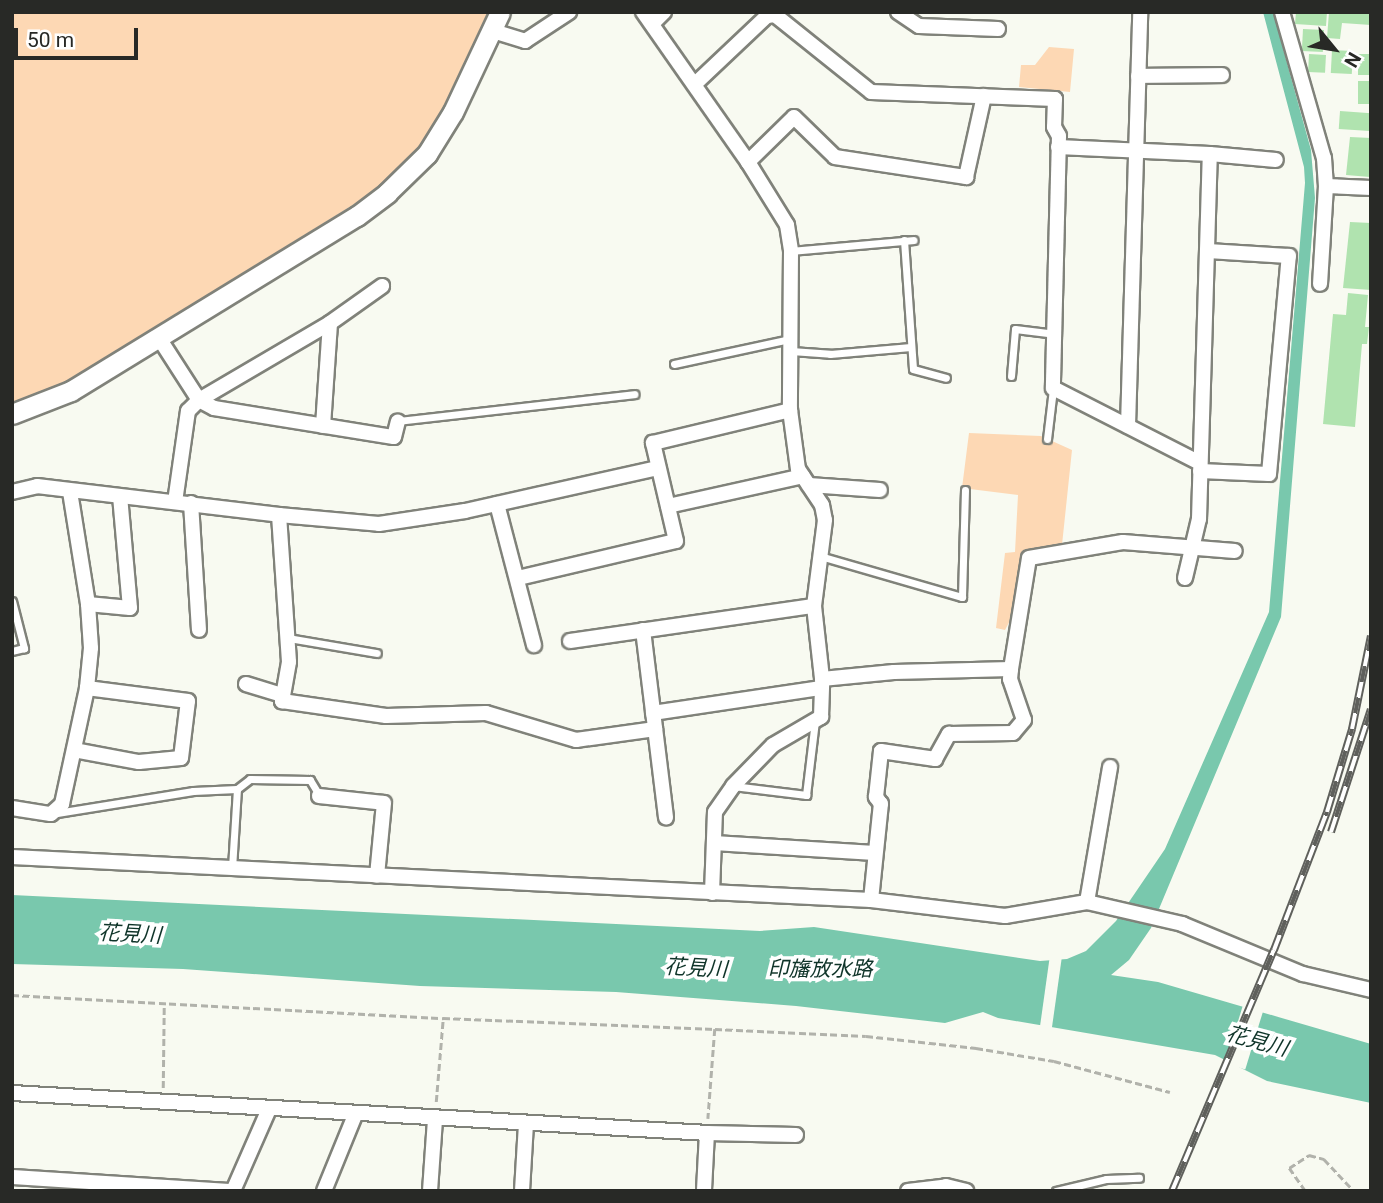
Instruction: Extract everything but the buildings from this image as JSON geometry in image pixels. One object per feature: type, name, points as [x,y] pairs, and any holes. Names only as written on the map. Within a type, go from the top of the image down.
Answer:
[{"type":"street","points":[[12,414],[71,391],[357,216],[387,193],[427,154],[453,112],[497,21],[526,41],[569,12]]},
{"type":"street","points":[[664,12],[648,18],[785,218],[791,251],[790,410],[798,469],[822,505],[825,520],[814,606],[821,717],[773,745],[733,786],[715,812],[712,893]]},
{"type":"street","points":[[898,12],[919,26],[998,29]]},
{"type":"street","points":[[1128,426],[1140,12]]},
{"type":"street","points":[[1282,12],[1324,159],[1326,186],[1321,284]]},
{"type":"street","points":[[695,84],[767,16],[775,15],[871,92],[1055,99],[1054,127],[1059,136],[1053,388],[1200,467],[1269,474],[1289,256],[1207,251]]},
{"type":"street","points":[[1138,76],[1223,75]]},
{"type":"street","points":[[748,162],[794,117],[835,157],[966,177],[984,96]]},
{"type":"street","points":[[1058,147],[1276,160]]},
{"type":"street","points":[[1185,578],[1199,519],[1210,154]]},
{"type":"street","points":[[1326,186],[1371,188]]},
{"type":"street","points":[[175,502],[188,411],[199,400],[330,323],[382,286]]},
{"type":"street","points":[[323,426],[330,323]]},
{"type":"street","points":[[159,338],[199,400],[214,408],[394,437],[398,421]]},
{"type":"street","points":[[518,578],[676,541],[653,443],[790,410]]},
{"type":"street","points":[[12,492],[37,486],[279,516],[379,524],[497,504],[658,468]]},
{"type":"street","points":[[668,506],[806,481],[880,490]]},
{"type":"street","points":[[12,808],[51,814],[62,804],[87,688],[91,648],[88,604],[70,491]]},
{"type":"street","points":[[88,604],[130,608],[120,496]]},
{"type":"street","points":[[191,503],[198,630]]},
{"type":"street","points":[[497,504],[534,645]]},
{"type":"street","points":[[279,516],[289,662],[282,701],[386,716],[486,713],[576,740],[655,729]]},
{"type":"street","points":[[871,900],[881,804],[876,797],[881,751],[935,759],[949,734],[1013,733],[1024,720],[1010,679],[1029,558],[1123,542],[1235,551]]},
{"type":"street","points":[[570,641],[814,606]]},
{"type":"street","points":[[643,630],[666,818]]},
{"type":"street","points":[[653,713],[894,672],[1011,669]]},
{"type":"street","points":[[246,684],[282,695]]},
{"type":"street","points":[[74,750],[139,762],[181,758],[188,701],[87,688]]},
{"type":"street","points":[[1087,902],[1110,767]]},
{"type":"street","points":[[319,796],[384,803],[377,876]]},
{"type":"street","points":[[715,843],[875,853]]},
{"type":"street","points":[[12,857],[871,900],[1005,915],[1087,902],[1161,918],[1303,974],[1371,990]]},
{"type":"street","points":[[12,1093],[355,1115],[796,1135]]},
{"type":"street","points":[[12,1177],[232,1191],[269,1109]]},
{"type":"street","points":[[324,1191],[355,1115]]},
{"type":"street","points":[[430,1191],[435,1119]]},
{"type":"street","points":[[522,1191],[526,1124]]},
{"type":"street","points":[[704,1191],[707,1133]]},
{"type":"street","points":[[908,1191],[946,1186],[966,1191]]},
{"type":"lane","points":[[904,240],[913,369],[946,378]]},
{"type":"lane","points":[[791,251],[914,240]]},
{"type":"lane","points":[[1011,376],[1015,330],[1054,334]]},
{"type":"lane","points":[[674,364],[790,345],[830,354],[911,347]]},
{"type":"lane","points":[[1047,439],[1053,388]]},
{"type":"lane","points":[[398,421],[634,394]]},
{"type":"lane","points":[[820,556],[962,597],[965,490]]},
{"type":"lane","points":[[12,601],[24,648],[12,651]]},
{"type":"lane","points":[[288,638],[377,653]]},
{"type":"lane","points":[[733,786],[806,795],[815,720]]},
{"type":"lane","points":[[51,814],[193,791],[237,789],[250,779],[310,780],[319,796]]},
{"type":"lane","points":[[232,869],[237,789]]},
{"type":"lane","points":[[1056,1191],[1106,1179],[1139,1178]]},
{"type":"path","points":[[12,995],[443,1018],[866,1035],[976,1048],[1054,1061],[1170,1092]]},
{"type":"path","points":[[162,1102],[164,1003]]},
{"type":"path","points":[[435,1119],[443,1018]]},
{"type":"path","points":[[707,1133],[715,1029]]},
{"type":"path","points":[[1305,1191],[1289,1168],[1309,1155],[1324,1159],[1354,1191]]},
{"type":"shaded area","points":[[12,12],[490,12],[446,105],[425,141],[407,162],[369,195],[64,384],[12,404]]},
{"type":"shaded area","points":[[1049,47],[1074,49],[1070,92],[1019,87],[1021,65],[1035,65]]},
{"type":"shaded area","points":[[969,433],[1041,436],[1072,450],[1062,545],[1022,554],[1014,613],[1005,630],[996,628],[1005,553],[1015,552],[1018,495],[962,488]]},
{"type":"water","name":"印旛放水路","points":[[1263,12],[1273,12],[1311,150],[1315,198],[1281,617],[1151,928],[1129,960],[1111,975],[1158,982],[1371,1044],[1371,1103],[1267,1081],[1215,1055],[998,1018],[983,1012],[945,1023],[796,1006],[616,992],[420,986],[183,969],[12,964],[12,895],[760,931],[814,927],[1040,961],[1067,959],[1086,951],[1116,921],[1165,849],[1269,612],[1305,183],[1304,167]]},
{"type":"pier","points":[[1050,954],[1062,956],[1051,1031],[1040,1030]]},
{"type":"pier","points":[[1243,1005],[1263,1011],[1245,1069],[1225,1063]]},
{"type":"railway","points":[[1172,1191],[1274,950],[1327,812],[1352,729],[1371,636]]},
{"type":"railway","points":[[1331,832],[1371,709]]},
{"type":"water label","name":"花見川","points":[[130,934]]},
{"type":"water label","name":"花見川","points":[[696,968]]},
{"type":"water label","name":"花見川","points":[[1257,1041]]}]
